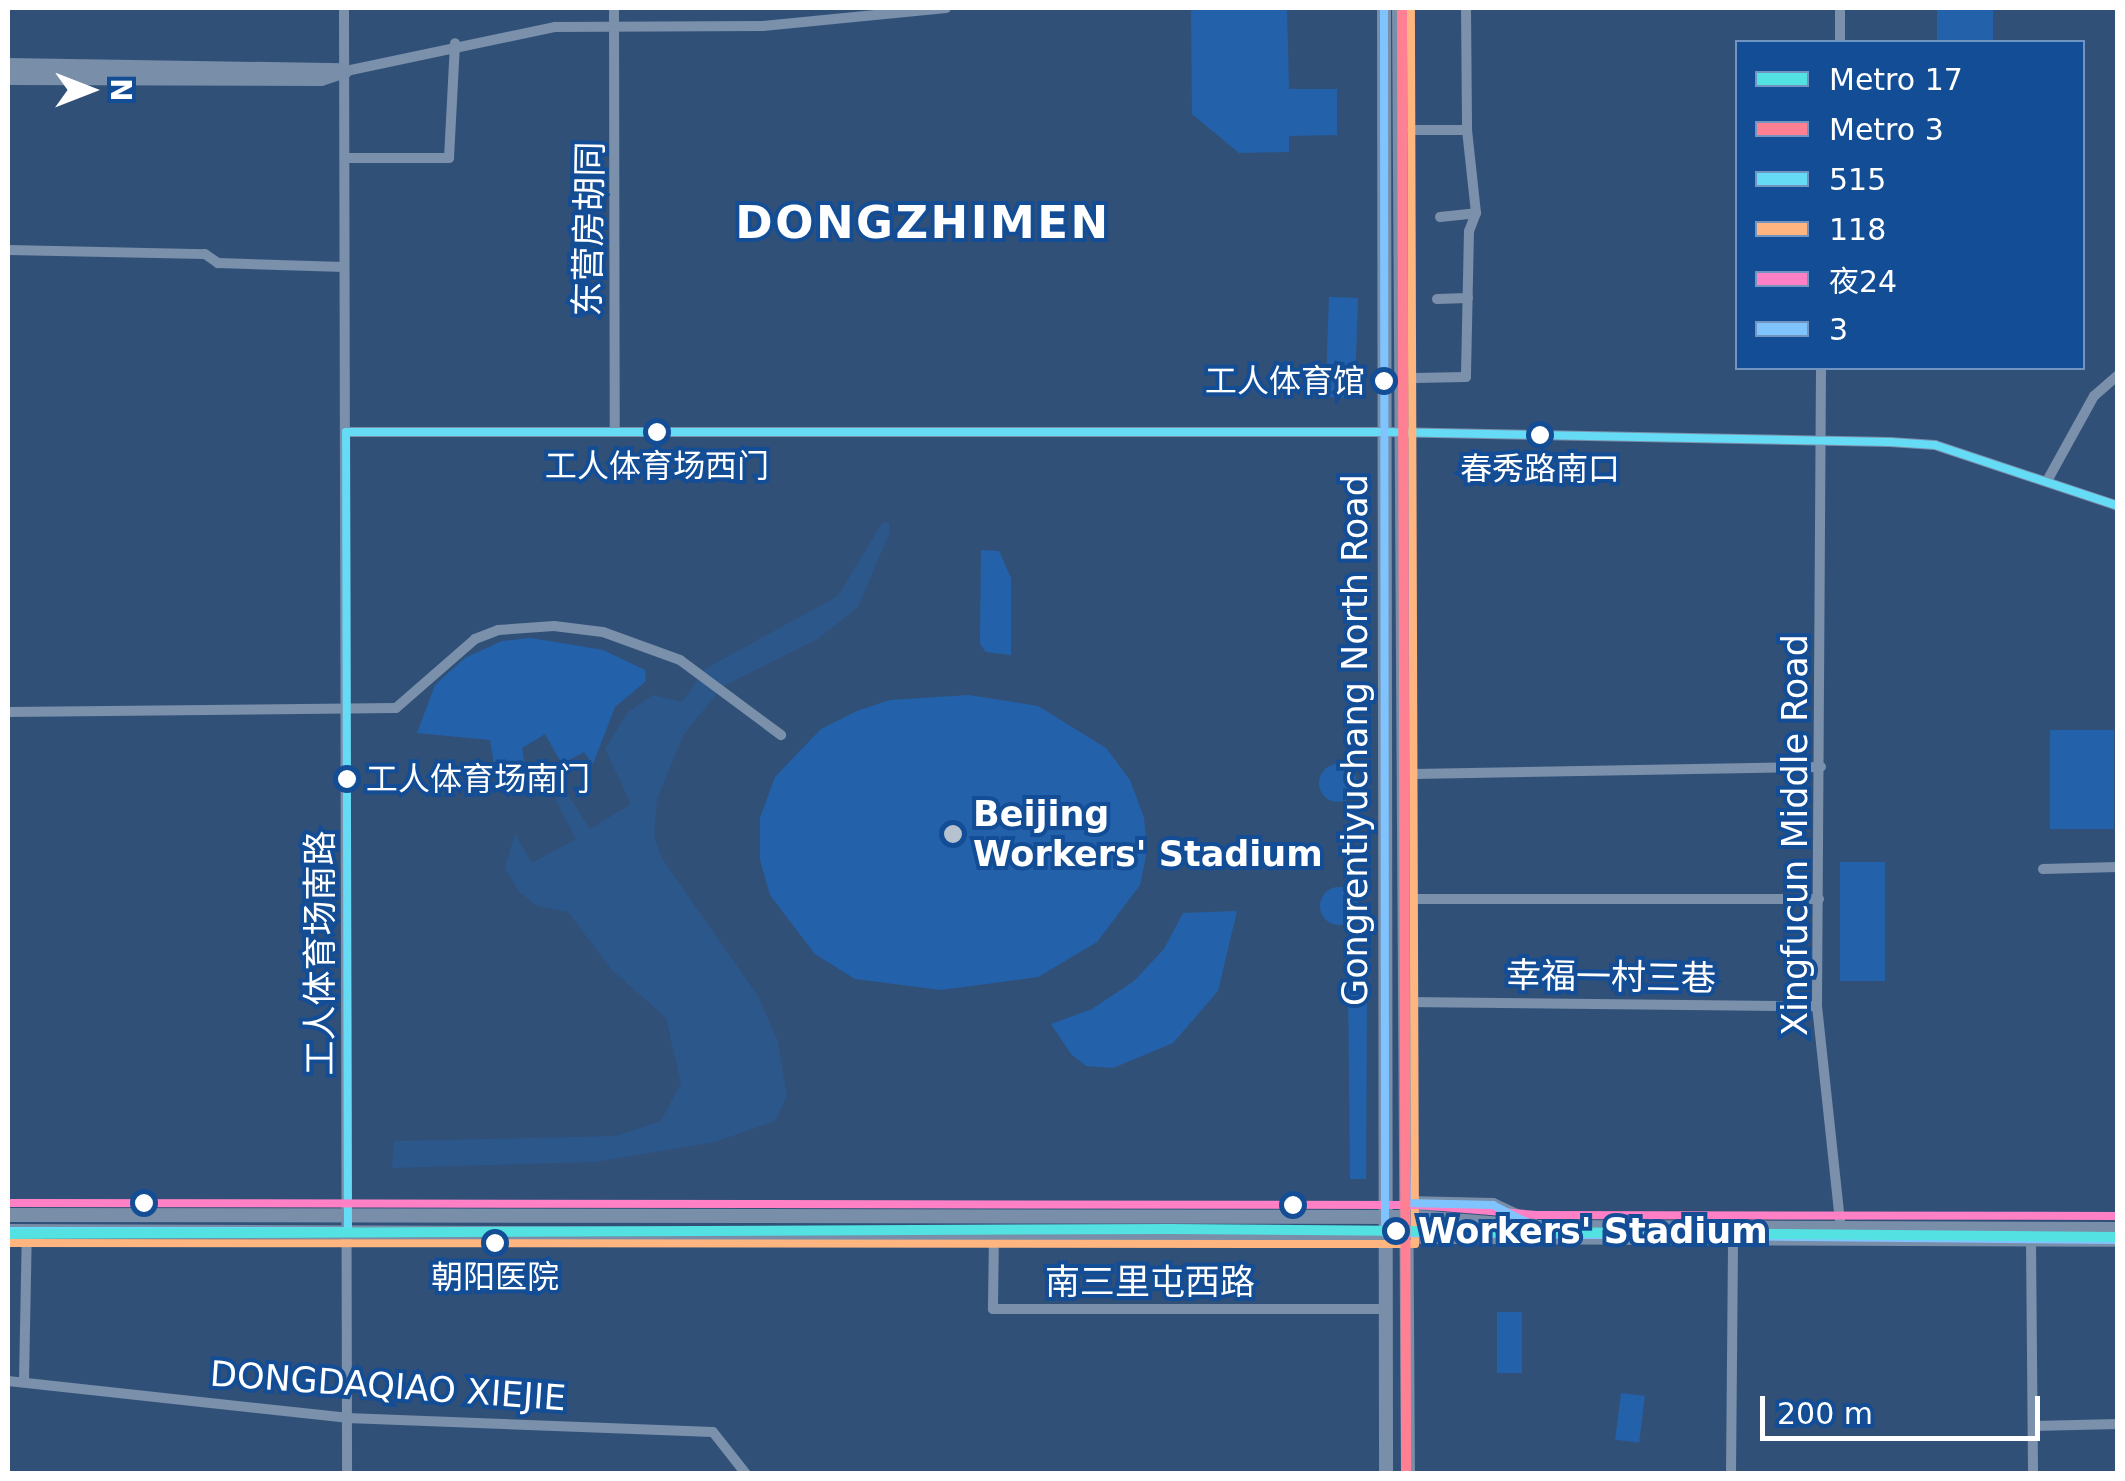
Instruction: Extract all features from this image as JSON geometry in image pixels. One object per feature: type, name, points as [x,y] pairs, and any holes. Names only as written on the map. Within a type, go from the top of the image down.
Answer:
[{"type":"main road","name":"Gongrentiyuchang North Road","points":[[1384,8],[1386,1474]]},
{"type":"main road","name":"Gongrentiyuchang North Road","points":[[1399,8],[1408,1474]]},
{"type":"main road","points":[[8,65],[346,70]]},
{"type":"main road","points":[[8,78],[321,79],[346,70]]},
{"type":"main road","points":[[8,1231],[348,1223],[1385,1217],[1407,1210],[1493,1205],[1536,1226],[2118,1229]]},
{"type":"main road","points":[[8,1215],[1733,1241],[2118,1240]]},
{"type":"street","name":"工人体育场南路","points":[[344,8],[347,1474]]},
{"type":"street","name":"东营房胡同","points":[[614,8],[618,28],[614,432]]},
{"type":"street","points":[[346,70],[455,44],[555,27],[764,26],[946,8]]},
{"type":"street","points":[[1415,378],[1466,376],[1469,232],[1476,213],[1467,130],[1466,8]]},
{"type":"street","points":[[1840,8],[1840,40]]},
{"type":"street","points":[[346,158],[449,158],[455,44]]},
{"type":"street","points":[[1412,130],[1467,130]]},
{"type":"street","points":[[1440,216],[1476,213]]},
{"type":"street","points":[[8,250],[205,254],[218,263],[344,268]]},
{"type":"street","points":[[1437,299],[1468,298]]},
{"type":"street","name":"Xingfucun Middle Road","points":[[1821,370],[1817,1006],[1841,1228]]},
{"type":"street","points":[[2046,482],[2094,396],[2118,375]]},
{"type":"street","points":[[346,432],[1386,432],[1822,441],[1935,446],[2118,506]]},
{"type":"street","points":[[8,712],[396,708],[475,639],[512,628],[603,632],[696,669],[782,735]]},
{"type":"street","points":[[1413,774],[1821,767]]},
{"type":"street","points":[[2043,870],[2118,867]]},
{"type":"street","points":[[1404,899],[1818,899]]},
{"type":"street","name":"幸福一村三巷","points":[[1405,1002],[1817,1006]]},
{"type":"street","points":[[24,1381],[26,1231]]},
{"type":"street","name":"南三里屯西路","points":[[994,1232],[993,1309],[1383,1309]]},
{"type":"street","points":[[1731,1474],[1733,1241]]},
{"type":"street","points":[[2031,1241],[2033,1474]]},
{"type":"street","name":"DONGDAQIAO XIEJIE","points":[[8,1381],[347,1418],[713,1432],[746,1474]]},
{"type":"street","points":[[2032,1426],[2118,1424]]},
{"type":"shaded area","points":[[1191,8],[1287,8],[1289,89],[1337,89],[1337,135],[1289,136],[1289,152],[1239,153],[1192,114]]},
{"type":"shaded area","points":[[1937,8],[1993,8],[1993,40],[1937,40]]},
{"type":"shaded area","points":[[1329,297],[1358,298],[1354,398],[1326,397]]},
{"type":"shaded area","points":[[882,523],[889,523],[890,532],[858,607],[819,638],[723,686],[684,734],[657,799],[654,835],[661,857],[758,996],[778,1042],[787,1096],[775,1121],[715,1142],[595,1162],[392,1168],[394,1141],[616,1136],[661,1121],[681,1083],[666,1018],[611,969],[568,912],[537,906],[519,892],[505,868],[515,834],[532,863],[576,839],[555,799],[567,793],[590,829],[631,804],[605,749],[628,712],[653,695],[682,702],[705,669],[838,596]]},
{"type":"shaded area","points":[[981,550],[999,551],[1011,578],[1011,655],[986,652],[980,644]]},
{"type":"shaded area","points":[[531,638],[603,650],[645,670],[646,681],[615,707],[593,764],[584,752],[562,764],[545,734],[522,748],[526,772],[498,788],[490,740],[417,733],[435,685],[465,658],[502,641]]},
{"type":"shaded area","name":"Beijing Workers' Stadium","points":[[969,695],[1038,706],[1106,748],[1130,780],[1144,818],[1147,851],[1140,885],[1097,942],[1038,977],[941,990],[855,979],[815,954],[770,895],[760,860],[760,818],[775,777],[821,729],[857,711],[890,700]]},
{"type":"shaded area","points":[[2050,730],[2114,730],[2114,829],[2050,829]]},
{"type":"shaded area","points":[[1338,764],[1351,770],[1357,783],[1351,796],[1338,802],[1325,796],[1319,783],[1325,770]]},
{"type":"shaded area","points":[[1840,862],[1885,862],[1885,981],[1840,981]]},
{"type":"shaded area","points":[[1339,887],[1353,892],[1358,906],[1353,920],[1339,925],[1325,920],[1320,906],[1325,892]]},
{"type":"shaded area","points":[[1237,911],[1218,991],[1173,1043],[1113,1068],[1086,1066],[1071,1054],[1051,1024],[1092,1009],[1134,981],[1164,949],[1183,913]]},
{"type":"shaded area","points":[[1348,974],[1367,975],[1366,1179],[1350,1179]]},
{"type":"shaded area","points":[[1497,1312],[1522,1312],[1522,1373],[1497,1373]]},
{"type":"shaded area","points":[[1621,1393],[1645,1396],[1639,1443],[1615,1440]]},
{"type":"metro line","name":"3","points":[[1402,8],[1406,1474]]},
{"type":"metro line","name":"17","points":[[8,1234],[1171,1229],[2118,1237]]},
{"type":"transit line","name":"3","points":[[1384,8],[1385,1233],[2118,1240]]},
{"type":"transit line","name":"118","points":[[8,1243],[1415,1244],[1411,8]]},
{"type":"transit line","name":"515","points":[[346,432],[1386,432],[1890,442],[1935,445],[2118,506]]},
{"type":"transit line","name":"515","points":[[8,1231],[348,1231],[346,432]]},
{"type":"transit line","name":"3","points":[[1406,1154],[1407,1203],[1493,1205],[1536,1227],[1553,1227]]},
{"type":"transit line","name":"夜24","points":[[8,1203],[1418,1205],[1537,1215],[2118,1216]]},
{"type":"place","name":"工人体育馆","points":[[1384,381]]},
{"type":"place","name":"工人体育场西门","points":[[657,432]]},
{"type":"place","name":"春秀路南口","points":[[1540,435]]},
{"type":"place","name":"工人体育场南门","points":[[347,779]]},
{"type":"place","name":"Beijing Workers' Stadium","points":[[953,834]]},
{"type":"place","name":"Workers' Stadium","points":[[1396,1231]]},
{"type":"place","name":"朝阳医院","points":[[495,1243]]},
{"type":"district","name":"DONGZHIMEN","points":[[923,223]]}]
